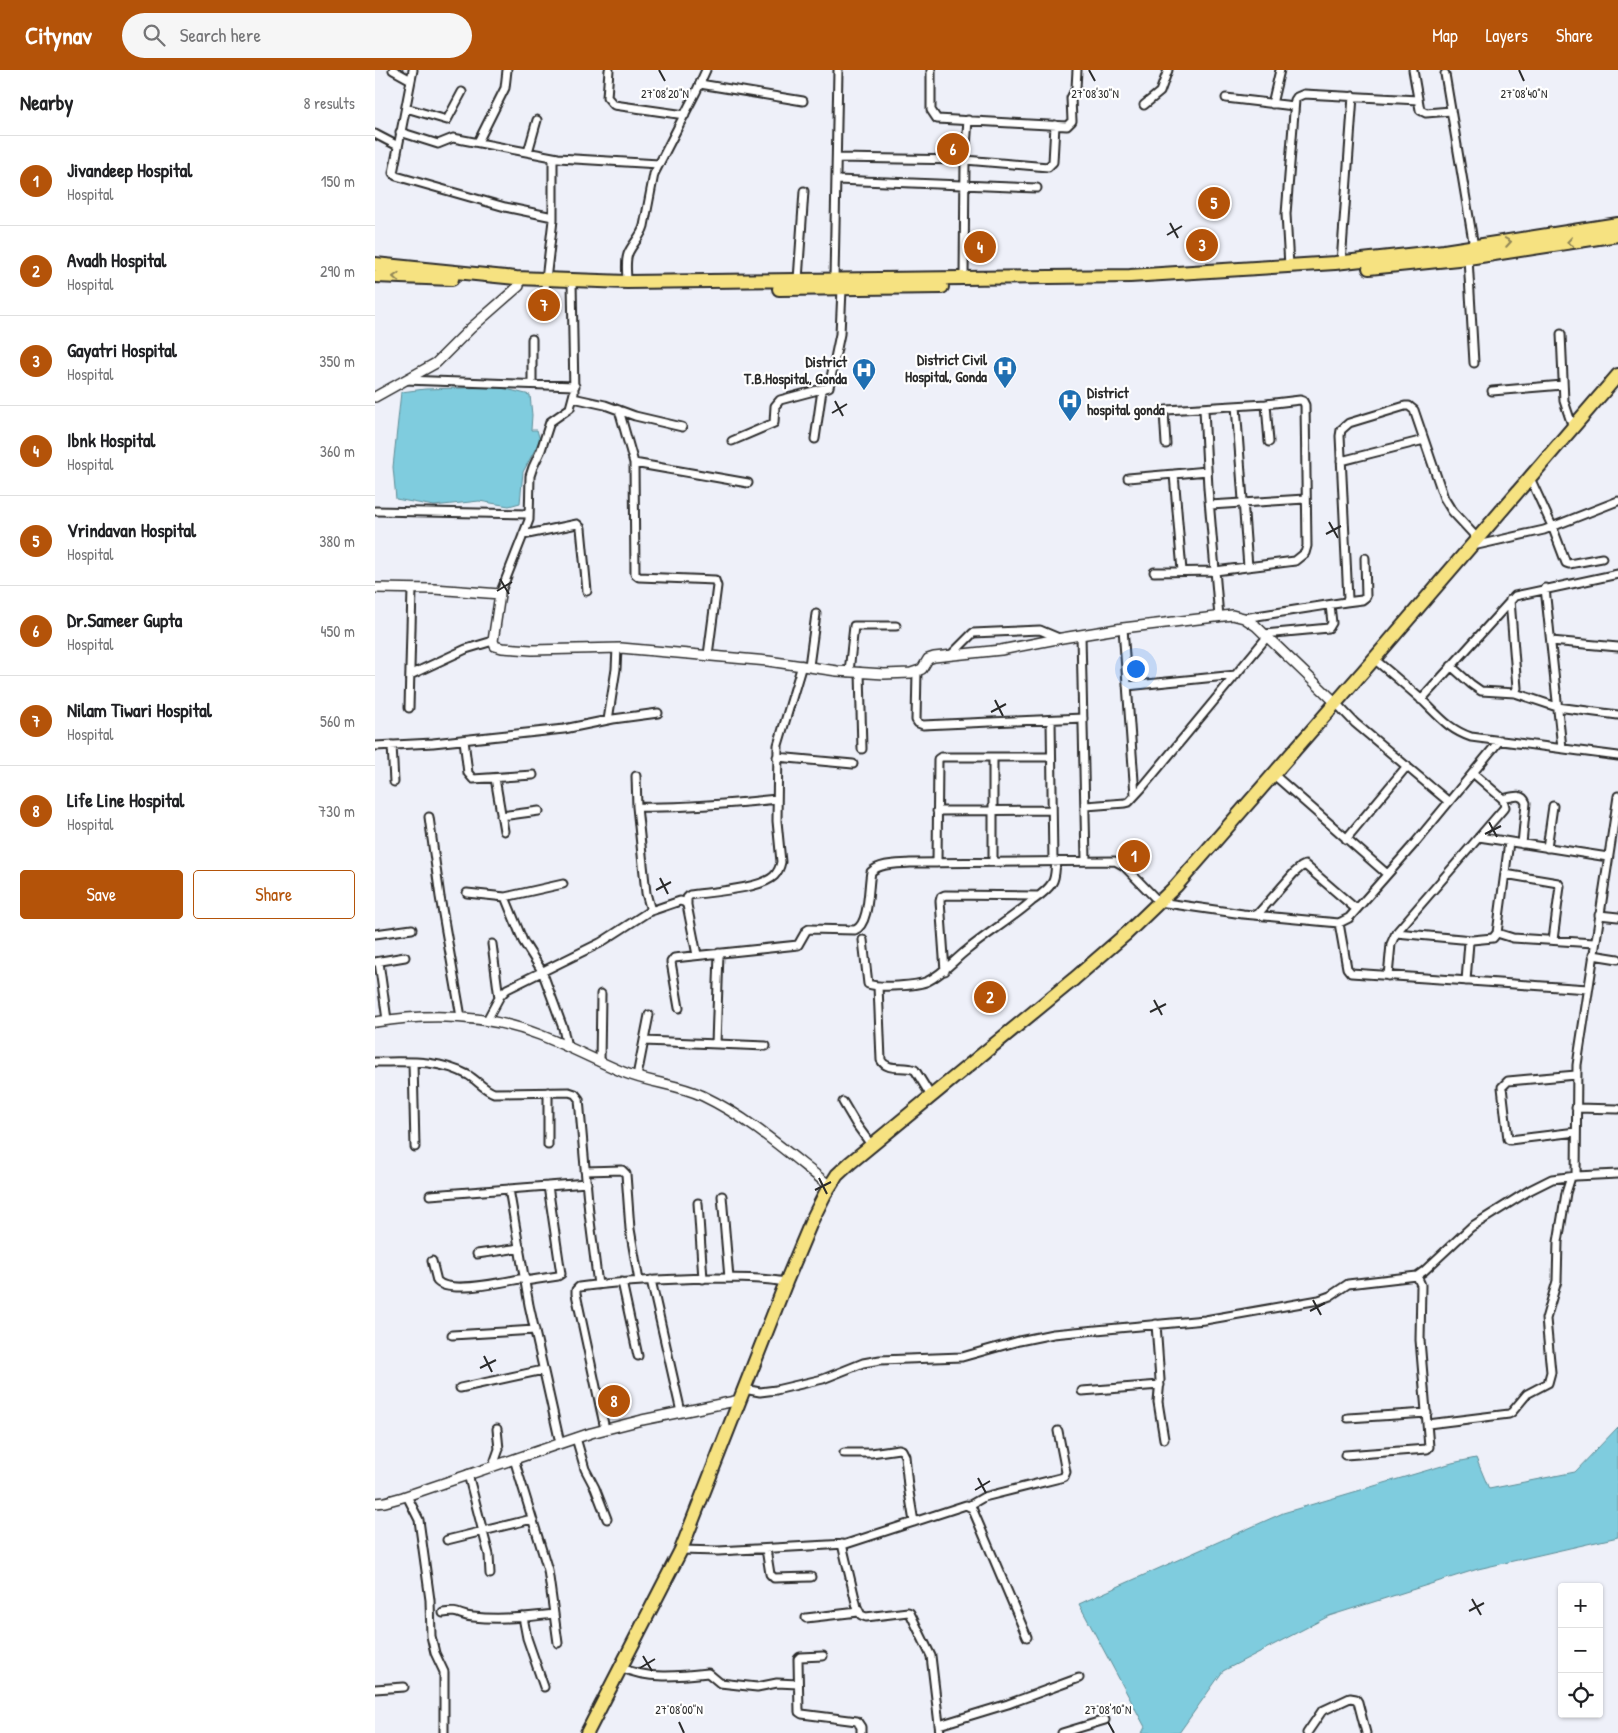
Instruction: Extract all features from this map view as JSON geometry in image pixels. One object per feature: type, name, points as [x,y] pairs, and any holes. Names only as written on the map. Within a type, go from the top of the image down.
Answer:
[{"type":"highway","points":[[572,285],[627,282],[797,280],[838,284],[965,278],[1131,276],[1471,253],[1618,224]]},
{"type":"highway","points":[[375,264],[545,284],[572,285],[1142,282],[1352,270],[1618,235]]},
{"type":"highway","points":[[375,276],[450,279],[519,286],[545,284]]},
{"type":"highway","points":[[587,1733],[681,1550],[786,1282],[812,1220],[837,1175],[1126,934],[1176,886],[1618,375]]},
{"type":"street","points":[[393,70],[411,80]]},
{"type":"street","points":[[413,70],[393,170],[396,176],[505,207],[553,217]]},
{"type":"street","points":[[478,142],[505,88],[507,70]]},
{"type":"street","points":[[609,70],[607,97],[613,105],[685,115]]},
{"type":"street","points":[[627,282],[627,259],[629,252],[642,233],[651,185],[659,164],[706,70]]},
{"type":"street","points":[[732,441],[774,423],[775,406],[780,400],[822,390],[829,387],[830,384],[831,371],[840,334],[837,180],[838,70]]},
{"type":"street","points":[[931,70],[932,114],[937,118],[1067,126],[1072,121],[1071,98],[1077,85],[1077,70]]},
{"type":"street","points":[[1145,105],[1160,92],[1168,70]]},
{"type":"street","points":[[1272,104],[1281,70]]},
{"type":"street","points":[[1413,70],[1419,107],[1423,112],[1451,111]]},
{"type":"street","points":[[1445,74],[1471,253],[1474,363]]},
{"type":"street","points":[[700,84],[803,101]]},
{"type":"street","points":[[406,108],[447,120],[462,92]]},
{"type":"street","points":[[1289,266],[1285,225],[1294,106],[1297,97],[1304,94],[1418,100]]},
{"type":"street","points":[[1341,262],[1353,96]]},
{"type":"street","points":[[1226,98],[1294,106]]},
{"type":"street","points":[[528,152],[537,120]]},
{"type":"street","points":[[965,278],[965,160],[968,120]]},
{"type":"street","points":[[837,158],[965,160],[1049,167],[1053,162],[1055,125]]},
{"type":"street","points":[[401,132],[438,144],[453,138],[553,157],[659,164]]},
{"type":"street","points":[[375,134],[398,146]]},
{"type":"street","points":[[545,284],[553,217],[553,157]]},
{"type":"street","points":[[837,180],[1037,188]]},
{"type":"street","points":[[797,280],[804,191]]},
{"type":"street","points":[[572,285],[575,386],[573,398],[570,408],[553,418],[548,427],[530,476],[529,520],[500,594],[493,641],[495,646],[540,650],[617,648],[709,655],[849,672],[911,673],[922,669],[928,660],[933,657],[1001,650],[1059,638],[1123,628],[1219,616],[1232,615],[1244,618],[1362,600],[1366,597],[1365,558]]},
{"type":"street","points":[[375,397],[436,363],[471,328],[519,286]]},
{"type":"street","points":[[1561,334],[1565,408],[1573,428]]},
{"type":"street","points":[[532,339],[532,384]]},
{"type":"street","points":[[405,380],[575,386]]},
{"type":"street","points":[[1492,391],[1563,385]]},
{"type":"street","points":[[815,439],[822,390]]},
{"type":"street","points":[[573,398],[683,427]]},
{"type":"street","points":[[1155,572],[1215,571],[1295,561],[1305,553],[1307,546],[1305,405],[1303,401],[1166,410],[1166,444]]},
{"type":"street","points":[[1265,404],[1269,442]]},
{"type":"street","points":[[1236,406],[1248,567]]},
{"type":"street","points":[[1346,602],[1348,599],[1340,436],[1344,425],[1405,406],[1409,406],[1414,410],[1444,498],[1473,543],[1533,532],[1618,501]]},
{"type":"street","points":[[1204,408],[1209,505],[1219,616]]},
{"type":"street","points":[[619,410],[634,463],[635,574],[639,577],[715,580],[717,586],[709,655]]},
{"type":"street","points":[[1341,461],[1424,440]]},
{"type":"street","points":[[634,463],[748,483]]},
{"type":"street","points":[[1128,478],[1207,471]]},
{"type":"street","points":[[1174,474],[1182,571]]},
{"type":"street","points":[[1530,478],[1552,526],[1565,563],[1569,564],[1602,558]]},
{"type":"street","points":[[1209,505],[1305,499]]},
{"type":"street","points":[[375,511],[529,514]]},
{"type":"street","points":[[523,535],[577,524],[581,528],[587,591]]},
{"type":"street","points":[[1421,700],[1510,600],[1520,594],[1618,574]]},
{"type":"street","points":[[375,588],[434,589],[500,594]]},
{"type":"street","points":[[1545,588],[1562,748]]},
{"type":"street","points":[[409,708],[412,589]]},
{"type":"street","points":[[1510,600],[1517,688],[1515,693]]},
{"type":"street","points":[[1086,806],[1125,804],[1129,802],[1236,675],[1266,636],[1329,628],[1332,623],[1330,605]]},
{"type":"street","points":[[697,954],[687,898],[690,895],[756,885],[775,875],[781,862],[777,827],[777,756],[780,734],[805,666],[816,614]]},
{"type":"street","points":[[1244,618],[1266,636],[1355,723],[1449,802]]},
{"type":"street","points":[[849,672],[854,626],[896,626]]},
{"type":"street","points":[[1123,628],[1135,795]]},
{"type":"street","points":[[951,655],[973,633],[1040,630],[1059,638]]},
{"type":"street","points":[[1081,635],[1086,860]]},
{"type":"street","points":[[410,675],[466,649],[493,641]]},
{"type":"street","points":[[1551,641],[1618,647]]},
{"type":"street","points":[[608,720],[616,669],[617,648]]},
{"type":"street","points":[[1374,659],[1457,732],[1471,737],[1618,756]]},
{"type":"street","points":[[1451,666],[1481,691],[1515,693],[1557,707],[1618,715]]},
{"type":"street","points":[[917,671],[916,720],[918,724],[1083,718]]},
{"type":"street","points":[[860,672],[862,748]]},
{"type":"street","points":[[1127,686],[1236,675]]},
{"type":"street","points":[[375,746],[464,740],[564,730],[608,720],[658,713]]},
{"type":"street","points":[[863,940],[867,982],[870,986],[920,984],[945,971],[966,951],[1039,896],[1053,882],[1055,877],[1051,720]]},
{"type":"street","points":[[464,740],[468,773],[471,777],[477,780],[533,775]]},
{"type":"street","points":[[679,1008],[671,962],[674,958],[697,954],[798,945],[809,929],[855,930],[860,928],[865,919],[871,872],[873,869],[884,866],[910,863],[1115,861],[1143,885],[1159,902],[1257,916],[1339,923],[1349,918],[1500,740]]},
{"type":"street","points":[[392,745],[394,782]]},
{"type":"street","points":[[777,756],[853,764]]},
{"type":"street","points":[[937,863],[938,759],[941,757],[1051,757]]},
{"type":"street","points":[[993,757],[993,862]]},
{"type":"street","points":[[1346,839],[1407,766]]},
{"type":"street","points":[[1388,976],[1391,944],[1396,933],[1505,807],[1503,800],[1473,773]]},
{"type":"street","points":[[1273,774],[1387,874]]},
{"type":"street","points":[[636,776],[637,807],[646,893],[651,911]]},
{"type":"street","points":[[495,778],[504,831]]},
{"type":"street","points":[[1503,800],[1515,796],[1522,797],[1525,800],[1522,844]]},
{"type":"street","points":[[1428,1424],[1509,1414],[1527,1394],[1548,1383],[1551,1372],[1546,1319],[1557,1281],[1558,1242],[1565,1193],[1574,1176],[1577,1065],[1594,943],[1616,821],[1618,796]]},
{"type":"street","points":[[637,807],[682,808],[717,806],[777,799]]},
{"type":"street","points":[[1547,848],[1553,806]]},
{"type":"street","points":[[937,811],[1052,810]]},
{"type":"street","points":[[501,816],[539,811]]},
{"type":"street","points":[[429,817],[440,897],[461,1017]]},
{"type":"street","points":[[1479,837],[1608,857]]},
{"type":"street","points":[[1396,933],[1472,940],[1493,938],[1497,933],[1509,842]]},
{"type":"street","points":[[1257,916],[1294,873],[1305,865],[1356,909]]},
{"type":"street","points":[[1505,874],[1558,883],[1560,886],[1553,940]]},
{"type":"street","points":[[467,893],[505,897],[563,884]]},
{"type":"street","points":[[945,971],[941,896],[1039,896]]},
{"type":"street","points":[[505,897],[523,941],[542,971],[563,1028],[567,1047]]},
{"type":"street","points":[[487,1020],[499,998],[507,989],[600,943],[651,911],[680,901],[687,905]]},
{"type":"street","points":[[1599,914],[1618,917]]},
{"type":"street","points":[[1339,923],[1348,971],[1351,973],[1588,989]]},
{"type":"street","points":[[375,934],[413,929]]},
{"type":"street","points":[[1497,933],[1513,938],[1594,943]]},
{"type":"street","points":[[1466,981],[1468,945],[1472,940]]},
{"type":"street","points":[[492,944],[499,998]]},
{"type":"street","points":[[716,1044],[719,953]]},
{"type":"street","points":[[1593,955],[1618,959]]},
{"type":"street","points":[[387,1020],[377,962],[405,957]]},
{"type":"street","points":[[879,986],[881,1060],[887,1067],[915,1070],[931,1096]]},
{"type":"street","points":[[601,994],[601,1062]]},
{"type":"street","points":[[637,1076],[649,1015]]},
{"type":"street","points":[[375,1022],[407,1017],[461,1017],[487,1020],[539,1034],[637,1076],[703,1096],[736,1114],[763,1132],[830,1186]]},
{"type":"street","points":[[644,1041],[766,1046]]},
{"type":"street","points":[[375,1062],[413,1062],[446,1066],[468,1075],[493,1093],[569,1092],[575,1094],[579,1098],[598,1284]]},
{"type":"street","points":[[413,1062],[415,1147]]},
{"type":"street","points":[[1576,1132],[1508,1139],[1502,1086],[1508,1081],[1577,1075]]},
{"type":"street","points":[[547,1092],[548,1145]]},
{"type":"street","points":[[843,1102],[872,1146]]},
{"type":"street","points":[[1576,1108],[1618,1109]]},
{"type":"street","points":[[585,1171],[622,1170],[626,1174],[630,1230],[639,1281]]},
{"type":"street","points":[[375,1502],[385,1502],[407,1496],[605,1429],[681,1412],[742,1394],[775,1390],[823,1379],[863,1363],[880,1360],[962,1357],[1019,1341],[1053,1334],[1205,1320],[1319,1300],[1330,1296],[1348,1284],[1417,1276],[1471,1227],[1530,1190],[1552,1179],[1618,1174]]},
{"type":"street","points":[[430,1195],[587,1183]]},
{"type":"street","points":[[432,1261],[437,1281],[443,1285],[476,1287],[558,1276],[561,1274],[551,1221],[547,1186]]},
{"type":"street","points":[[509,1189],[543,1370],[560,1443]]},
{"type":"street","points":[[722,1196],[729,1278]]},
{"type":"street","points":[[698,1203],[703,1278]]},
{"type":"street","points":[[477,1254],[520,1248]]},
{"type":"street","points":[[1345,1455],[1427,1449],[1430,1444],[1420,1340],[1421,1285],[1417,1276]]},
{"type":"street","points":[[605,1429],[576,1294],[576,1290],[579,1287],[621,1282],[703,1278],[762,1278],[786,1282]]},
{"type":"street","points":[[651,1280],[681,1412]]},
{"type":"street","points":[[621,1282],[638,1356]]},
{"type":"street","points":[[1156,1324],[1160,1385],[1158,1402],[1164,1438]]},
{"type":"street","points":[[452,1335],[535,1330]]},
{"type":"street","points":[[460,1388],[543,1370]]},
{"type":"street","points":[[1082,1391],[1160,1385]]},
{"type":"street","points":[[1348,1418],[1427,1413]]},
{"type":"street","points":[[493,1466],[499,1445],[497,1429]]},
{"type":"street","points":[[681,1550],[766,1549],[843,1544],[966,1504],[969,1505],[984,1497],[1064,1477],[1066,1472],[1058,1431]]},
{"type":"street","points":[[576,1438],[585,1469],[595,1488],[607,1520]]},
{"type":"street","points":[[844,1453],[867,1454],[902,1450],[905,1456],[914,1522]]},
{"type":"street","points":[[515,1459],[550,1580],[558,1643]]},
{"type":"street","points":[[468,1474],[481,1532],[489,1555],[489,1574]]},
{"type":"street","points":[[407,1496],[419,1520],[430,1600],[431,1636],[435,1653],[444,1672],[443,1733]]},
{"type":"street","points":[[969,1505],[973,1508],[1027,1637]]},
{"type":"street","points":[[447,1540],[532,1518]]},
{"type":"street","points":[[843,1544],[859,1612],[866,1617],[910,1613],[931,1656],[940,1733]]},
{"type":"street","points":[[766,1549],[770,1574],[774,1578],[811,1577]]},
{"type":"street","points":[[443,1613],[454,1611],[470,1617],[509,1619],[554,1614]]},
{"type":"street","points":[[806,1618],[859,1612]]},
{"type":"street","points":[[523,1618],[527,1638],[544,1687]]},
{"type":"street","points":[[823,1656],[800,1657],[798,1659],[799,1709],[802,1714],[857,1721],[861,1726],[861,1733]]},
{"type":"street","points":[[621,1668],[636,1674],[685,1676],[708,1673],[720,1683],[757,1687],[777,1683],[798,1684]]},
{"type":"street","points":[[939,1724],[1008,1704],[1079,1678]]},
{"type":"street","points":[[375,1689],[404,1687]]},
{"type":"street","points":[[1307,1733],[1322,1711],[1350,1698],[1356,1699],[1358,1702],[1366,1733]]},
{"type":"street","points":[[1062,1733],[1105,1720]]},
{"type":"water","points":[[498,387],[530,395],[531,430],[537,430],[540,440],[523,472],[520,503],[509,506],[479,501],[434,506],[396,499],[393,467],[401,392],[425,389]]},
{"type":"water","points":[[1618,1427],[1618,1537],[1478,1569],[1329,1616],[1223,1671],[1179,1733],[1142,1733],[1145,1727],[1079,1604],[1283,1513],[1452,1463],[1476,1458],[1489,1489],[1575,1472]]},
{"type":"place","name":"Dr.Sameer Gupta","points":[[953,149]]},
{"type":"place","name":"Vrindavan Hospital","points":[[1214,203]]},
{"type":"place","name":"Gayatri Hospital","points":[[1202,245]]},
{"type":"place","name":"Ibnk Hospital","points":[[980,247]]},
{"type":"place","name":"Nilam Tiwari Hospital","points":[[544,305]]},
{"type":"place","name":"District Civil Hospital, Gonda","points":[[1005,389]]},
{"type":"place","name":"District T.B.Hospital, Gonda","points":[[864,391]]},
{"type":"place","name":"District hospital gonda","points":[[1070,422]]},
{"type":"place","name":"Jivandeep Hospital","points":[[1134,856]]},
{"type":"place","name":"Avadh Hospital","points":[[990,997]]},
{"type":"place","name":"Life Line Hospital","points":[[614,1401]]}]
